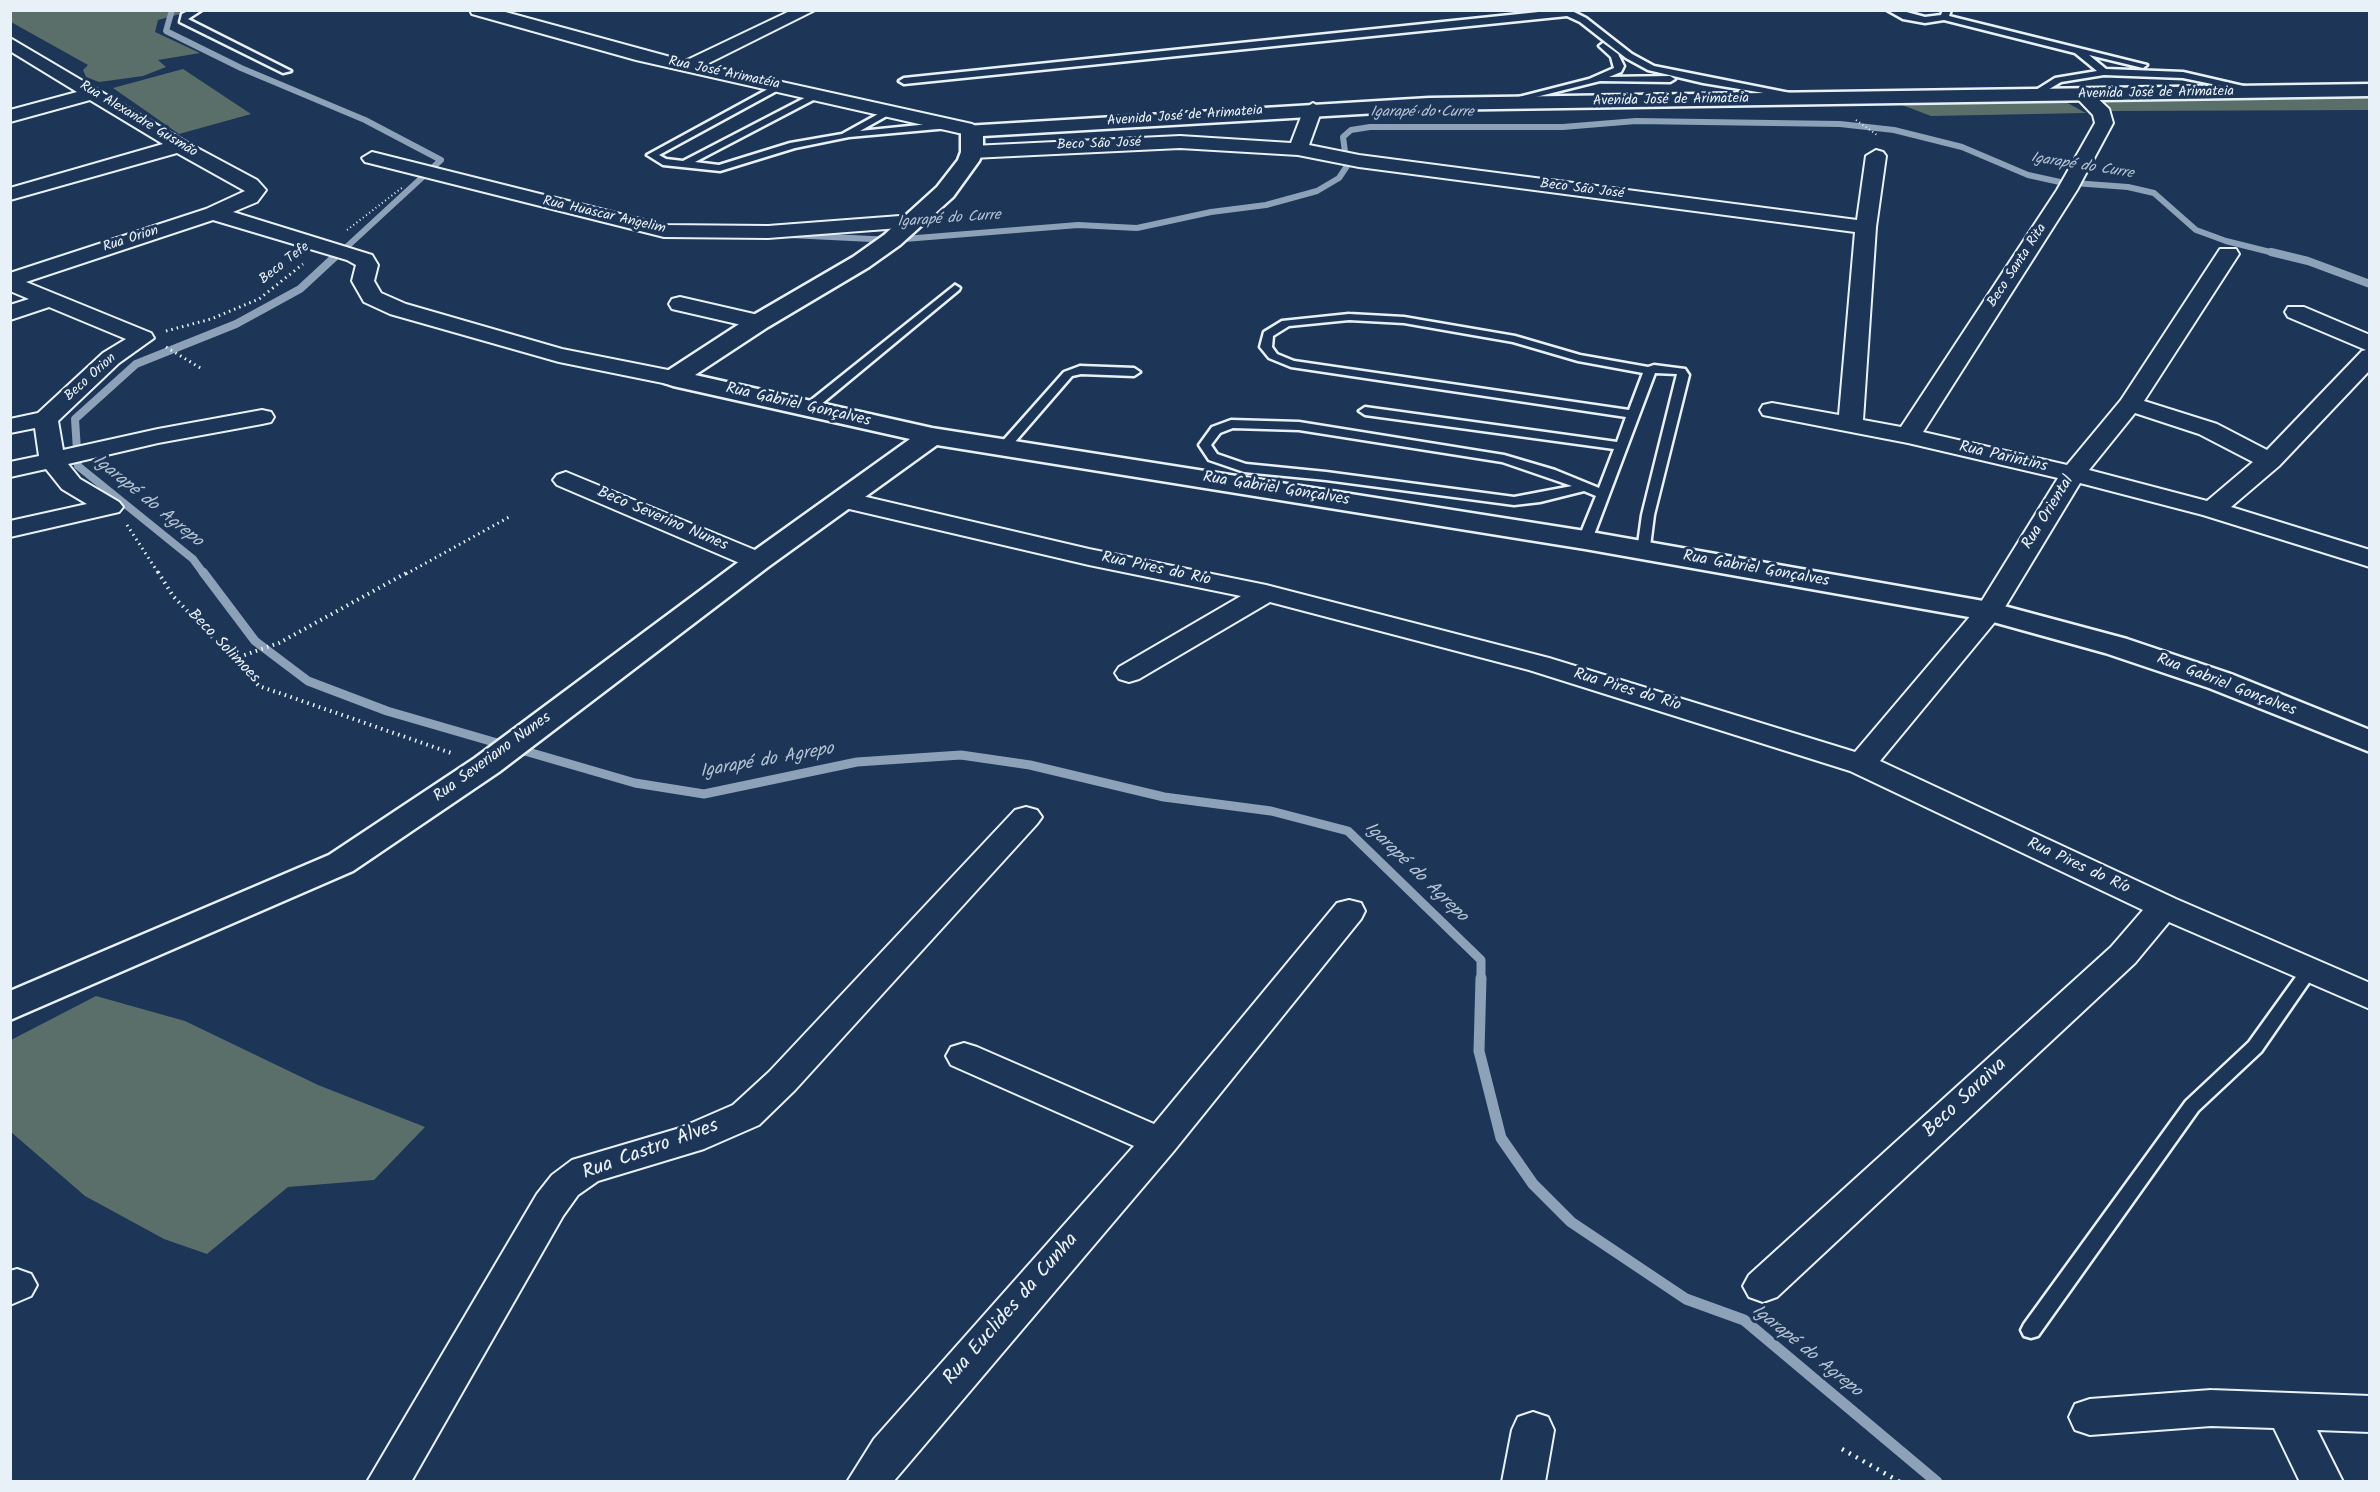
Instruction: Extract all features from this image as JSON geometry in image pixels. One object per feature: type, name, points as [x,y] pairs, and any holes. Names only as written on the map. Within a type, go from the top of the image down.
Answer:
[{"type":"street","name":"Rua José Arimatéia","points":[[478,10],[606,48],[948,125],[972,141]]},
{"type":"street","points":[[688,66],[798,12]]},
{"type":"street","name":"Rua Alexandre Gusmão","points":[[13,47],[94,93],[179,146],[250,184],[256,190],[250,198]]},
{"type":"street","name":"Avenida José de Arimateia","points":[[972,141],[1313,109],[1504,102],[2031,97],[2370,90]]},
{"type":"street","points":[[10,116],[94,93]]},
{"type":"street","name":"Beco Santa Rita","points":[[1908,436],[2067,190],[2104,123],[2102,113],[2084,96]]},
{"type":"street","points":[[1298,149],[1313,109]]},
{"type":"street","points":[[673,378],[759,322],[861,262],[945,192],[972,141]]},
{"type":"street","name":"Beco São José","points":[[972,141],[1180,142],[1298,149],[1359,161],[1866,227]]},
{"type":"street","points":[[10,194],[179,146]]},
{"type":"street","points":[[1850,425],[1866,227],[1876,156]]},
{"type":"street","name":"Rua Huascar Angelim","points":[[372,158],[664,231],[768,232],[913,220]]},
{"type":"street","name":"Rua Orion","points":[[10,282],[213,213],[250,198]]},
{"type":"street","points":[[213,213],[338,249]]},
{"type":"street","name":"Rua Gabriel Gonçalves","points":[[338,249],[364,260],[367,265],[363,281],[372,297],[398,309],[559,355],[932,436],[1585,540],[1989,611],[2116,646],[2210,678],[2370,742]]},
{"type":"street","name":"Rua Oriental","points":[[1861,764],[1989,611],[2073,474],[2130,404],[2228,254]]},
{"type":"street","name":"Beco Orion","points":[[10,282],[47,300],[143,338]]},
{"type":"street","points":[[10,313],[47,300]]},
{"type":"street","points":[[680,304],[759,322]]},
{"type":"street","points":[[2296,312],[2370,344]]},
{"type":"street","name":"Beco Orion","points":[[46,419],[111,358],[143,338]]},
{"type":"street","points":[[2212,510],[2270,461],[2370,356]]},
{"type":"street","points":[[2130,404],[2208,429],[2270,461]]},
{"type":"street","name":"Rua Parintins","points":[[1772,410],[1908,436],[2073,474],[2212,510],[2370,560]]},
{"type":"street","points":[[10,470],[262,417]]},
{"type":"street","points":[[10,426],[46,419],[52,460],[71,484],[110,507]]},
{"type":"street","name":"Rua Severiano Nunes","points":[[10,1007],[341,863],[491,762],[758,561],[932,436]]},
{"type":"street","name":"Beco Severino Nunes","points":[[566,480],[758,561]]},
{"type":"street","name":"Rua Pires do Río","points":[[845,500],[1089,557],[1266,593],[1539,664],[1861,764],[2164,907],[2370,997]]},
{"type":"street","points":[[10,529],[110,507]]},
{"type":"street","points":[[1129,673],[1266,593]]},
{"type":"street","name":"Rua Castro Alves","points":[[388,1482],[550,1205],[565,1185],[585,1170],[691,1139],[746,1115],[782,1081],[1026,817]]},
{"type":"street","name":"Beco Saraiva","points":[[1763,1286],[2123,955],[2164,907]]},
{"type":"street","name":"Rua Euclides da Cunha","points":[[868,1482],[889,1452],[1160,1142],[1349,911]]},
{"type":"street","points":[[964,1056],[1160,1142]]},
{"type":"street","points":[[2090,1417],[2211,1407],[2370,1414]]},
{"type":"street","points":[[2286,1410],[2322,1482]]},
{"type":"street","points":[[1523,1482],[1533,1431]]},
{"type":"lane","points":[[198,10],[185,16],[183,20],[286,71]]},
{"type":"lane","points":[[1891,10],[1914,19],[1945,14],[2078,51],[2263,92]]},
{"type":"lane","points":[[1504,102],[1592,81],[1618,70],[1620,66],[1615,56],[1560,12]]},
{"type":"lane","points":[[904,81],[1560,12],[1583,20],[1647,66],[1703,80],[1822,99]]},
{"type":"lane","points":[[2078,51],[2104,72]]},
{"type":"lane","points":[[2031,97],[2058,80],[2104,72],[2183,75]]},
{"type":"lane","points":[[1592,81],[1703,80]]},
{"type":"lane","points":[[779,86],[651,155],[663,162],[720,168],[793,146],[845,136],[948,125]]},
{"type":"lane","points":[[683,165],[816,95]]},
{"type":"lane","points":[[845,136],[890,111]]},
{"type":"lane","points":[[809,408],[955,288]]},
{"type":"lane","points":[[1633,414],[1292,364],[1273,356],[1266,346],[1268,334],[1286,323],[1348,316],[1404,320],[1515,339],[1578,358],[1650,370],[1654,368],[1676,369],[1683,375],[1648,515],[1644,551]]},
{"type":"lane","points":[[1004,447],[1068,374],[1080,370],[1134,372]]},
{"type":"lane","points":[[1585,540],[1650,370]]},
{"type":"lane","points":[[1365,411],[1620,446]]},
{"type":"lane","points":[[1585,487],[1540,498],[1514,501],[1458,495],[1326,476],[1244,468],[1213,457],[1205,445],[1216,430],[1230,424],[1299,426],[1504,459],[1551,473],[1585,487],[1602,494]]},
{"type":"lane","points":[[2031,1330],[2192,1106],[2255,1047],[2309,971]]},
{"type":"path","points":[[1822,99],[1873,130],[1878,141],[1876,156]]},
{"type":"path","name":"Beco Tefe","points":[[143,338],[211,318],[259,299],[338,249],[423,172]]},
{"type":"path","points":[[174,351],[202,369]]},
{"type":"path","name":"Beco Solimoes","points":[[110,507],[122,519],[173,596],[259,686],[491,762]]},
{"type":"path","points":[[233,659],[279,644],[511,516]]},
{"type":"path","points":[[1842,1449],[1900,1482]]},
{"type":"green space","points":[[11,11],[191,11],[158,20],[155,32],[200,53],[158,60],[166,67],[143,76],[99,82],[86,77],[83,70],[88,65],[11,22]]},
{"type":"green space","points":[[183,69],[251,114],[179,134],[113,88]]},
{"type":"green space","points":[[2369,92],[2370,110],[2107,111],[2093,98]]},
{"type":"green space","points":[[2062,100],[2086,113],[1931,116],[1897,103]]},
{"type":"green space","points":[[96,996],[185,1021],[318,1085],[425,1127],[374,1180],[288,1187],[207,1254],[164,1239],[85,1196],[11,1132],[11,1040]]},
{"type":"waterway","name":"Igarapé do Agrepo","points":[[172,10],[166,31],[241,68],[365,120],[441,160],[339,254]]},
{"type":"waterway","name":"Igarapé do Curre","points":[[790,235],[892,240],[1078,225],[1137,228],[1211,212],[1266,205],[1317,191],[1339,178],[1347,166],[1343,137],[1351,130],[1370,127],[1563,127],[1636,121],[1840,124],[1894,130],[1962,147],[2028,175],[2060,182],[2128,187],[2154,193],[2196,230],[2226,241],[2278,254]]},
{"type":"waterway","name":"Igarapé do Agrepo","points":[[204,574],[193,559],[78,466],[75,419],[136,364],[236,324],[300,289],[340,252]]},
{"type":"waterway","name":"Igarapé do Curre","points":[[2271,252],[2308,261],[2370,284]]},
{"type":"waterway","name":"Igarapé do Agrepo","points":[[203,572],[255,641],[308,681],[387,711],[635,783],[704,794],[857,762],[961,755],[1030,765],[1164,797],[1271,811],[1348,831],[1481,960],[1481,978]]},
{"type":"waterway","name":"Igarapé do Agrepo","points":[[1481,978],[1479,1051],[1501,1138],[1533,1184],[1571,1222],[1686,1299],[1744,1320],[1937,1482]]}]
